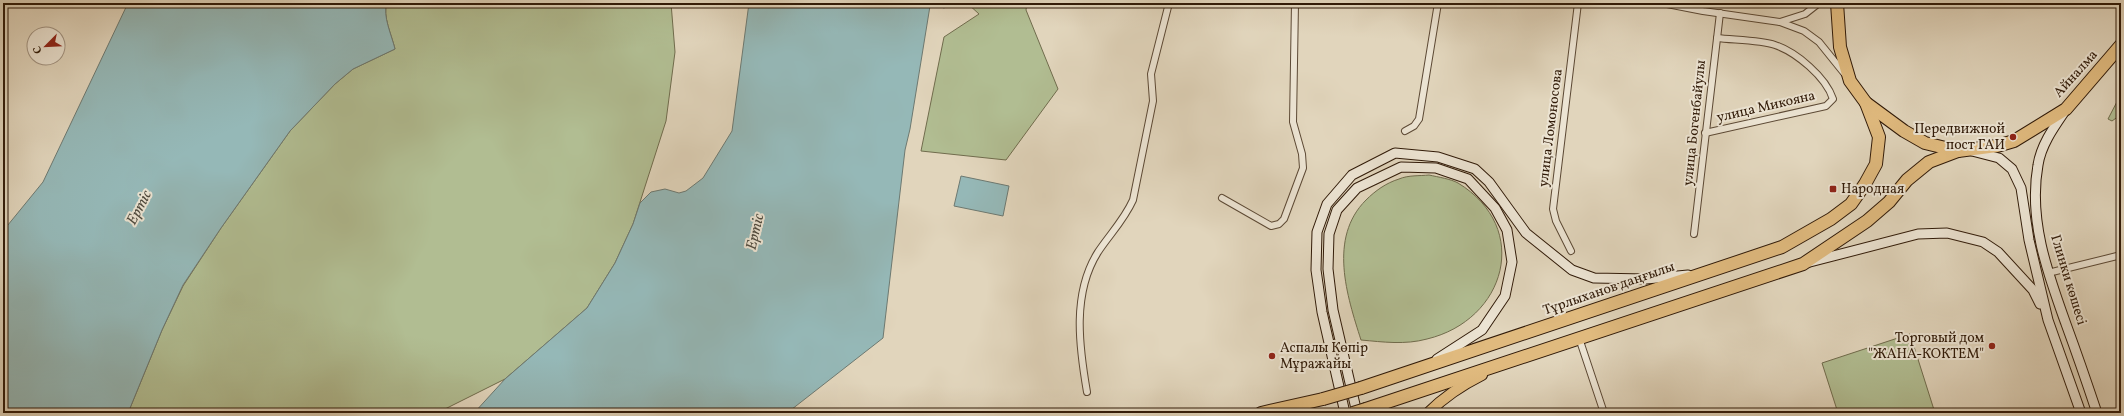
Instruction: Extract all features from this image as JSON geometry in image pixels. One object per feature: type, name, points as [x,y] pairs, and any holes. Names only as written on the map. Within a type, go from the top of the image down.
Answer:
[{"type":"highway","name":"Айналма","points":[[1838,3],[1840,47],[1850,81],[1866,103],[1904,131],[1925,143],[1962,150],[1997,146],[2014,141],[2066,110],[2121,45]]},
{"type":"highway","name":"Тұрлыханов даңғылы","points":[[1261,413],[1324,399],[1424,368],[1782,247],[1831,219],[1851,204],[1876,164],[1880,137],[1866,103]]},
{"type":"highway","points":[[1353,413],[1803,264],[1867,221],[1889,202],[1907,180],[1929,162],[1962,150]]},
{"type":"main road","name":"Глинки көшесі","points":[[2066,110],[2049,135],[2038,164],[2035,195],[2039,237],[2048,273],[2097,413]]},
{"type":"main road","name":"Глинки көшесі","points":[[1962,150],[1999,158],[2012,169],[2021,188],[2029,240],[2048,320],[2079,411]]},
{"type":"main road","points":[[1345,413],[1322,312],[1316,270],[1318,232],[1327,204],[1352,175],[1395,153],[1438,157],[1475,169],[1489,182],[1526,233],[1572,270],[1594,278],[1646,279],[1704,273]]},
{"type":"main road","points":[[1362,411],[1333,310],[1328,269],[1329,234],[1337,210],[1357,188],[1401,168],[1436,168],[1468,179],[1481,190],[1495,208],[1507,230],[1512,262],[1505,296],[1482,330],[1424,368]]},
{"type":"main road","points":[[1803,264],[1918,234],[1946,233],[1983,242],[2008,260],[2033,290],[2048,320]]},
{"type":"main road","points":[[1428,413],[1439,402],[1464,384],[1508,361]]},
{"type":"street","points":[[1087,392],[1079,347],[1082,288],[1090,267],[1099,251],[1127,213],[1132,200],[1153,101],[1151,74],[1169,3]]},
{"type":"street","points":[[1222,198],[1271,226],[1278,224],[1284,219],[1292,198],[1303,168],[1302,154],[1293,122],[1295,3]]},
{"type":"street","points":[[1405,131],[1414,126],[1419,119],[1438,3]]},
{"type":"street","name":"улица Ломоносова","points":[[1571,251],[1556,221],[1553,209],[1578,3]]},
{"type":"street","points":[[1662,3],[1720,14],[1780,22],[1804,31],[1819,42],[1833,57],[1850,81]]},
{"type":"street","points":[[1780,22],[1805,14],[1819,3]]},
{"type":"street","name":"улица Богенбайулы","points":[[1694,234],[1720,14]]},
{"type":"street","name":"улица Микояна","points":[[1706,133],[1826,106],[1833,99],[1830,89],[1822,78],[1795,55],[1775,45],[1717,38]]},
{"type":"street","points":[[2048,273],[2121,255]]},
{"type":"street","points":[[1579,338],[1604,413]]},
{"type":"green space","points":[[387,3],[671,3],[675,52],[666,121],[633,224],[615,263],[587,308],[505,379],[437,413],[128,413],[162,330],[183,286],[221,228],[290,131],[335,84],[353,69],[395,49],[388,26],[386,13]]},
{"type":"green space","points":[[967,3],[1027,3],[1026,10],[1058,89],[1006,160],[921,151],[944,37],[979,14]]},
{"type":"green space","points":[[2121,94],[2121,112],[2119,116],[2112,121],[2108,119]]},
{"type":"green space","points":[[1429,175],[1458,183],[1481,202],[1495,224],[1502,247],[1500,271],[1491,293],[1476,313],[1454,329],[1427,339],[1410,342],[1361,340],[1346,286],[1344,268],[1344,249],[1347,232],[1354,215],[1373,193],[1390,183],[1410,176]]},
{"type":"green space","points":[[1910,334],[1935,413],[1838,413],[1822,363]]},
{"type":"water","name":"Ертіс","points":[[128,3],[387,3],[386,13],[388,26],[395,49],[353,69],[335,84],[290,131],[221,228],[183,285],[162,330],[128,413],[3,413],[3,231],[43,182]]},
{"type":"water","name":"Ертіс","points":[[749,3],[953,3],[944,8],[934,4],[930,6],[910,129],[905,150],[883,338],[787,413],[474,413],[505,379],[587,308],[615,263],[633,224],[640,203],[651,192],[665,189],[679,193],[686,191],[703,178],[732,131]]},
{"type":"water","points":[[961,176],[1009,186],[1003,216],[954,206]]},
{"type":"place","name":"Передвижной пост ГАИ","points":[[2013,137]]},
{"type":"place","name":"Народная","points":[[1833,189]]},
{"type":"place","name":"Торговый дом \"ЖАНА-КОКТЕМ\"","points":[[1992,346]]},
{"type":"place","name":"Аспалы Көпір Мұражайы","points":[[1272,356]]}]
